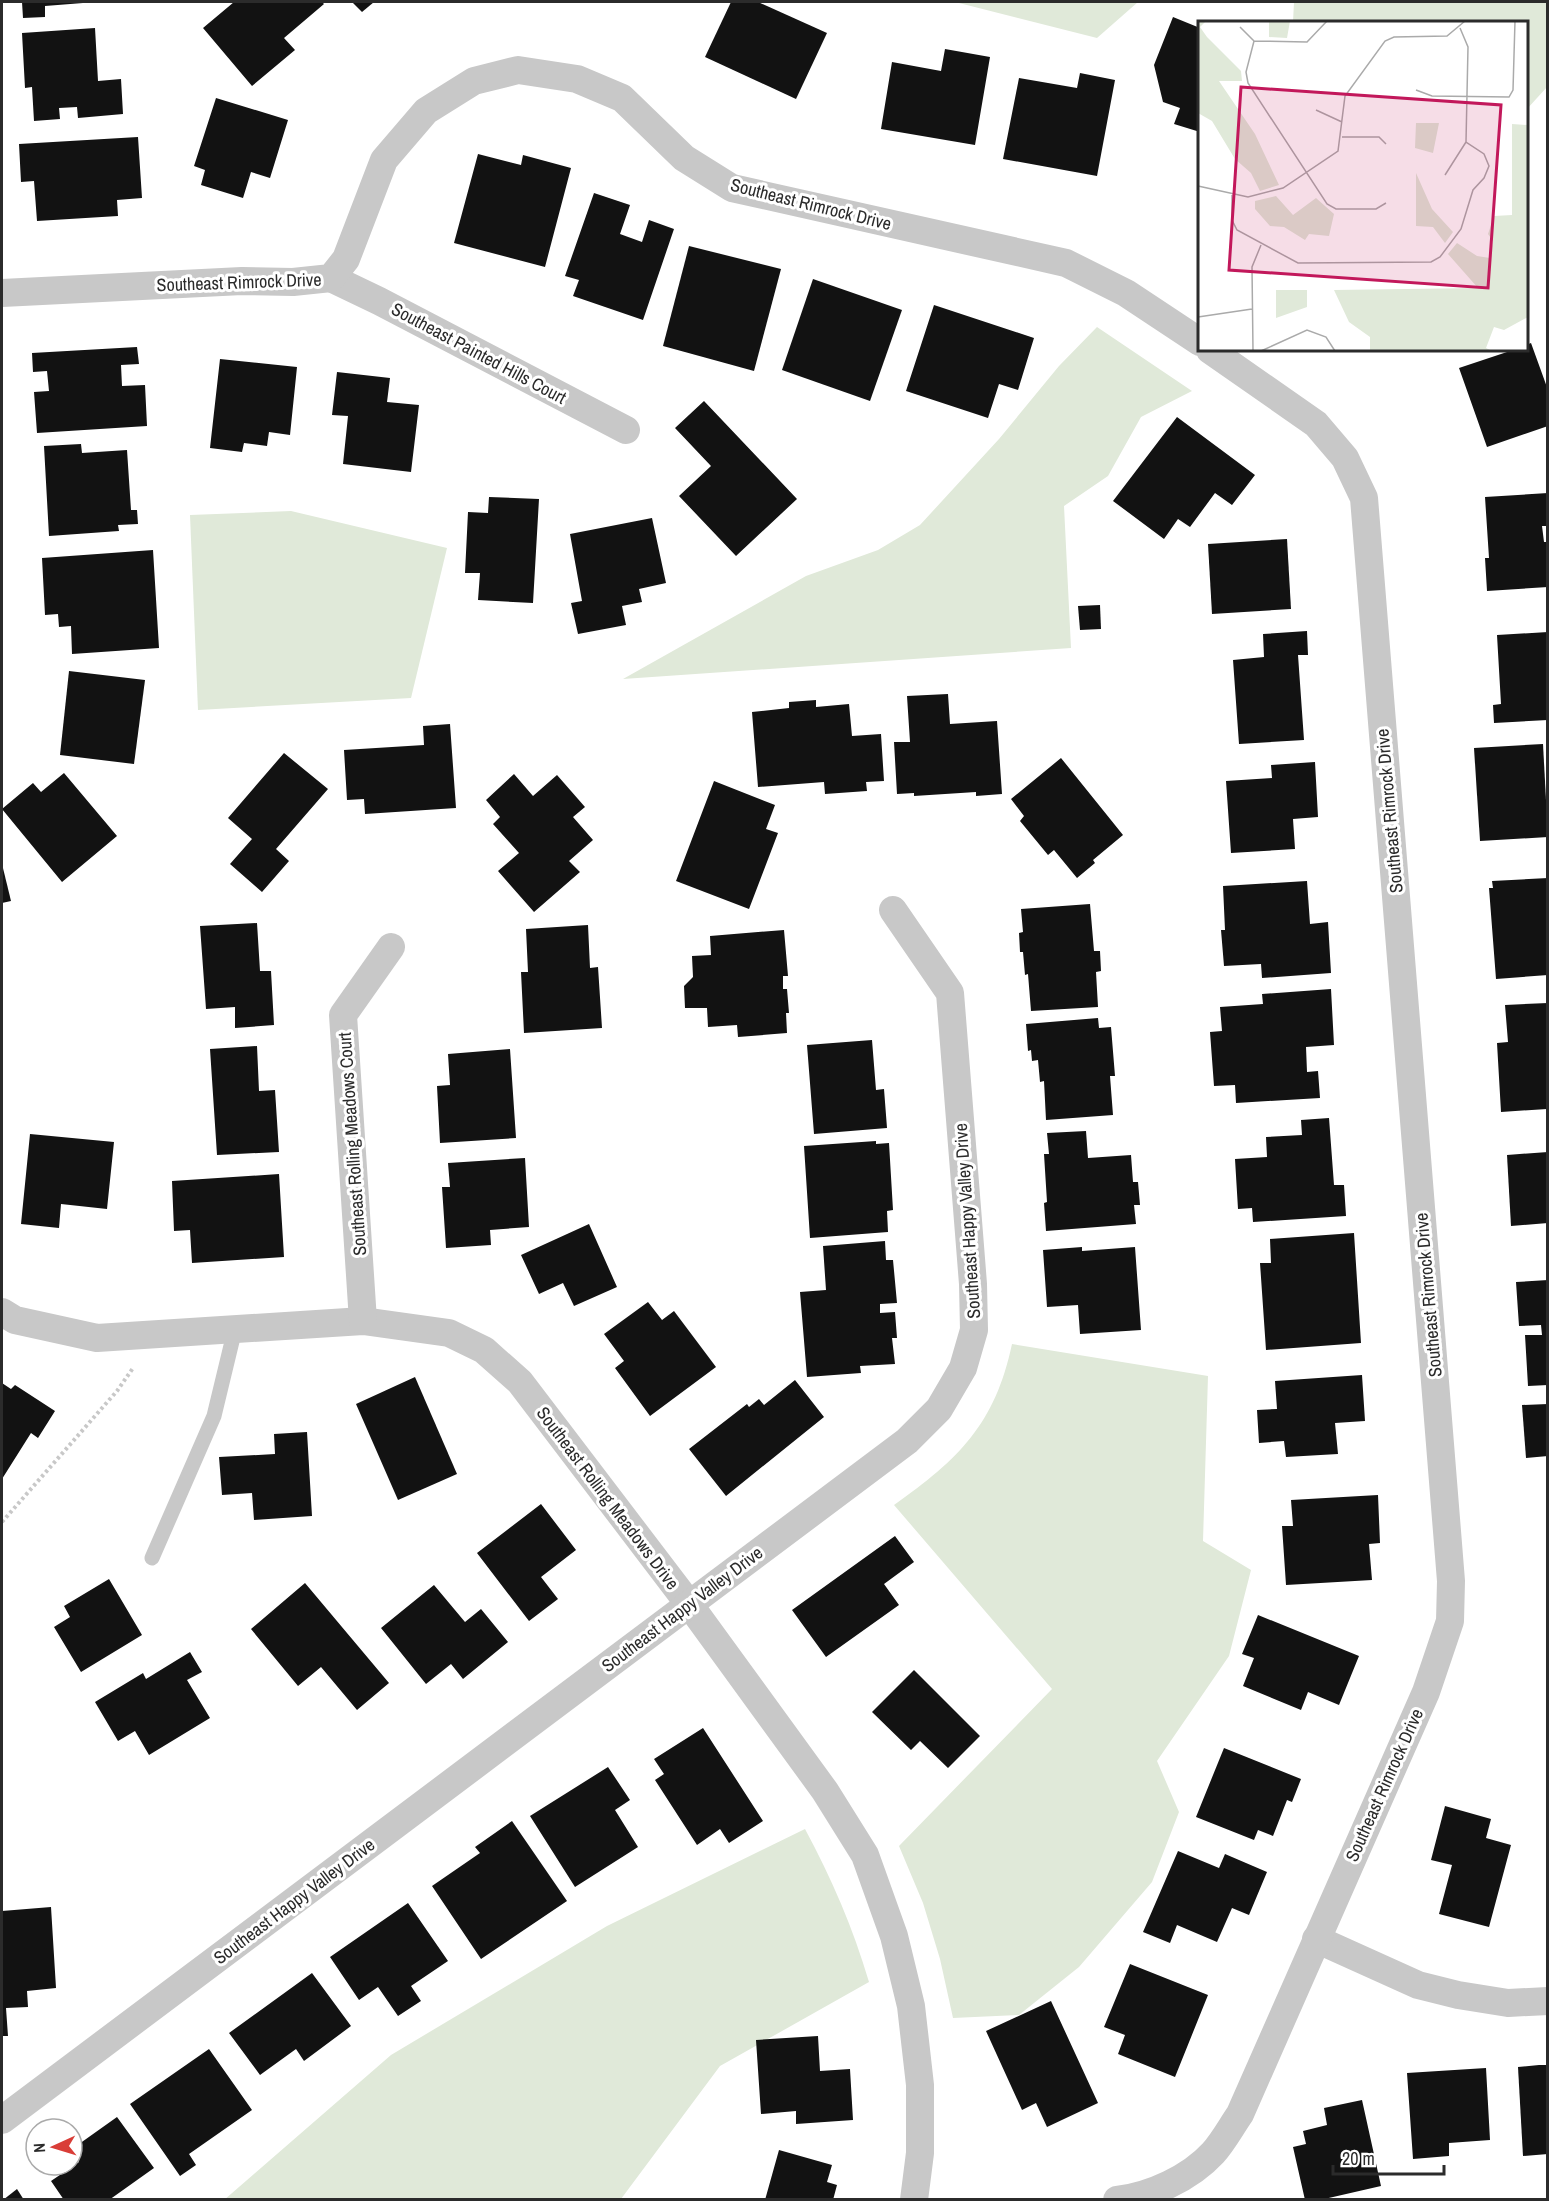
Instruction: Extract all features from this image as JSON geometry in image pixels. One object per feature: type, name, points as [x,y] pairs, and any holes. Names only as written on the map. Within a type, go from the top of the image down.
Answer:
[{"type":"street","name":"Southeast Rimrock Drive","points":[[2,293],[242,281],[293,282],[331,278],[346,259],[384,160],[426,111],[474,81],[518,70],[577,79],[622,98],[684,158],[732,188],[1066,262],[1126,293],[1198,341]]},
{"type":"street","name":"Southeast Painted Hills Court","points":[[331,278],[379,300],[626,430]]},
{"type":"street","name":"Southeast Rimrock Drive","points":[[1118,2199],[1130,2198],[1163,2187],[1189,2172],[1212,2153],[1239,2114],[1426,1692],[1450,1621],[1451,1581],[1364,498],[1345,458],[1317,424],[1211,351]]},
{"type":"street","name":"Southeast Happy Valley Drive","points":[[2,2120],[907,1441],[939,1409],[963,1368],[974,1330],[973,1284],[950,993],[893,910]]},
{"type":"street","name":"Southeast Rolling Meadows Court","points":[[363,1321],[343,1015],[392,947]]},
{"type":"street","name":"Southeast Rolling Meadows Drive","points":[[2,1312],[15,1320],[97,1338],[363,1321],[449,1333],[484,1350],[520,1382],[688,1604],[825,1791],[865,1855],[894,1936],[910,2006],[920,2085],[920,2153],[914,2199]]},
{"type":"street","points":[[1316,1939],[1418,1985],[1458,1995],[1508,2003],[1548,2001]]},
{"type":"lane","points":[[152,1558],[214,1416],[235,1329]]},
{"type":"path","points":[[2,1522],[133,1371],[136,1336]]},
{"type":"green space","points":[[955,2],[1138,2],[1097,38]]},
{"type":"green space","points":[[1294,2],[1547,2],[1547,87],[1528,108],[1528,21],[1293,21]]},
{"type":"green space","points":[[1097,327],[1192,391],[1141,417],[1108,476],[1064,506],[1071,648],[623,679],[806,576],[878,550],[920,525],[999,439],[1059,366]]},
{"type":"green space","points":[[291,511],[447,548],[411,698],[198,710],[190,515]]},
{"type":"green space","points":[[1012,1344],[1208,1376],[1203,1541],[1251,1570],[1229,1656],[1157,1761],[1179,1812],[1152,1882],[1079,1967],[1019,2015],[953,2018],[940,1959],[923,1903],[899,1846],[1052,1689],[894,1505],[937,1472],[971,1437],[996,1396]]},
{"type":"green space","points":[[805,1829],[841,1904],[869,1982],[720,2066],[621,2199],[224,2200],[391,2055],[607,1926]]},
{"type":"building","points":[[22,2],[83,3],[45,6],[45,17],[23,18]]},
{"type":"building","points":[[234,2],[322,2],[324,4],[284,38],[295,50],[252,86],[203,28]]},
{"type":"building","points":[[352,2],[374,2],[362,12]]},
{"type":"building","points":[[731,2],[758,2],[827,33],[796,99],[705,57]]},
{"type":"building","points":[[1173,17],[1198,27],[1198,131],[1174,124],[1180,108],[1163,102],[1154,65]]},
{"type":"building","points":[[95,28],[98,81],[121,79],[123,114],[78,118],[77,107],[59,108],[60,119],[34,121],[32,87],[25,88],[22,33]]},
{"type":"building","points":[[945,49],[990,57],[975,145],[881,129],[892,62],[941,71]]},
{"type":"building","points":[[1080,73],[1115,80],[1097,176],[1003,159],[1019,78],[1077,88]]},
{"type":"building","points":[[216,98],[288,120],[270,178],[251,172],[243,198],[201,185],[205,170],[194,166]]},
{"type":"building","points":[[138,137],[142,198],[117,200],[118,216],[37,221],[34,181],[21,182],[19,144]]},
{"type":"building","points":[[478,154],[521,165],[523,155],[571,168],[545,267],[454,243]]},
{"type":"building","points":[[594,193],[630,205],[620,234],[642,242],[649,220],[674,229],[643,320],[573,296],[579,280],[565,276]]},
{"type":"building","points":[[689,246],[781,269],[754,371],[663,346]]},
{"type":"building","points":[[813,279],[902,310],[870,401],[782,370]]},
{"type":"building","points":[[934,305],[1034,338],[1018,390],[999,384],[988,418],[906,391]]},
{"type":"building","points":[[1531,343],[1548,390],[1548,426],[1487,447],[1459,368],[1510,351],[1528,351],[1528,344]]},
{"type":"building","points":[[137,347],[139,364],[121,365],[122,386],[145,385],[147,426],[37,433],[34,392],[49,391],[47,371],[33,372],[32,353]]},
{"type":"building","points":[[220,359],[297,367],[290,435],[269,432],[267,446],[244,443],[242,452],[210,448]]},
{"type":"building","points":[[337,372],[390,378],[387,402],[419,405],[411,472],[343,464],[348,416],[332,415]]},
{"type":"building","points":[[704,401],[797,499],[736,556],[679,496],[711,466],[675,428]]},
{"type":"building","points":[[1177,417],[1255,475],[1232,505],[1215,493],[1190,527],[1178,519],[1164,539],[1113,501]]},
{"type":"building","points":[[81,444],[82,453],[127,450],[131,510],[137,510],[138,524],[118,525],[119,531],[49,536],[44,446]]},
{"type":"building","points":[[1548,493],[1548,526],[1542,526],[1544,542],[1548,542],[1548,587],[1487,591],[1485,558],[1489,558],[1485,497]]},
{"type":"building","points":[[489,497],[539,499],[533,603],[478,600],[480,573],[465,573],[468,512],[488,513]]},
{"type":"building","points":[[652,518],[666,583],[639,589],[642,602],[622,606],[626,625],[578,634],[571,603],[582,601],[570,534]]},
{"type":"building","points":[[1287,539],[1291,609],[1212,614],[1208,544]]},
{"type":"building","points":[[153,550],[159,648],[72,654],[71,626],[59,627],[58,614],[45,615],[42,558]]},
{"type":"building","points":[[1100,605],[1101,629],[1080,630],[1078,606]]},
{"type":"building","points":[[1307,631],[1308,655],[1298,655],[1304,740],[1239,744],[1233,660],[1264,657],[1263,634]]},
{"type":"building","points":[[1548,632],[1548,720],[1494,723],[1493,705],[1501,704],[1497,635]]},
{"type":"building","points":[[69,671],[145,680],[134,764],[60,755]]},
{"type":"building","points":[[948,694],[950,724],[997,721],[1002,794],[976,796],[976,792],[914,796],[914,793],[897,794],[894,742],[910,742],[907,696]]},
{"type":"building","points":[[816,700],[816,707],[849,704],[852,736],[881,734],[884,781],[866,782],[867,791],[825,794],[824,782],[758,787],[752,712],[789,708],[789,702]]},
{"type":"building","points":[[450,724],[456,808],[365,814],[364,799],[347,800],[344,750],[424,745],[423,726]]},
{"type":"building","points":[[1543,744],[1548,837],[1480,841],[1474,748]]},
{"type":"building","points":[[284,753],[328,789],[276,849],[289,861],[262,892],[230,864],[252,839],[228,818]]},
{"type":"building","points":[[1061,758],[1123,835],[1093,860],[1095,863],[1077,878],[1054,850],[1048,855],[1020,821],[1024,816],[1011,799]]},
{"type":"building","points":[[1315,762],[1318,817],[1293,819],[1295,849],[1231,853],[1226,781],[1272,778],[1271,765]]},
{"type":"building","points":[[64,773],[117,836],[62,882],[2,809],[33,783],[41,792]]},
{"type":"building","points":[[514,774],[533,796],[557,775],[585,807],[573,817],[593,840],[569,861],[580,872],[534,912],[498,871],[519,853],[493,824],[500,817],[486,800]]},
{"type":"building","points":[[714,781],[775,805],[766,829],[778,833],[749,909],[676,881]]},
{"type":"building","points":[[2,864],[11,901],[2,903]]},
{"type":"building","points":[[1548,878],[1548,975],[1496,979],[1489,888],[1493,888],[1492,881]]},
{"type":"building","points":[[1307,881],[1310,924],[1328,922],[1331,973],[1262,978],[1261,964],[1224,966],[1221,930],[1225,930],[1223,886]]},
{"type":"building","points":[[1090,904],[1094,951],[1100,951],[1101,971],[1096,972],[1098,1007],[1031,1011],[1028,974],[1025,975],[1023,952],[1020,952],[1019,933],[1023,932],[1021,909]]},
{"type":"building","points":[[257,923],[260,971],[271,971],[274,1025],[235,1028],[235,1007],[206,1009],[200,926]]},
{"type":"building","points":[[588,925],[590,968],[598,967],[602,1028],[524,1033],[521,972],[528,972],[526,929]]},
{"type":"building","points":[[784,930],[788,976],[783,976],[783,989],[787,989],[789,1013],[786,1013],[787,1033],[738,1037],[737,1025],[708,1027],[707,1008],[685,1008],[684,986],[693,977],[692,956],[711,955],[710,936]]},
{"type":"building","points":[[1331,989],[1334,1045],[1306,1047],[1307,1072],[1318,1071],[1320,1098],[1236,1103],[1235,1085],[1214,1086],[1210,1032],[1222,1031],[1220,1007],[1263,1004],[1262,994]]},
{"type":"building","points":[[1548,1003],[1547,1109],[1501,1112],[1497,1043],[1508,1042],[1505,1005]]},
{"type":"building","points":[[1098,1018],[1099,1028],[1111,1027],[1115,1076],[1110,1076],[1113,1115],[1046,1120],[1044,1081],[1040,1082],[1038,1060],[1032,1061],[1031,1050],[1028,1051],[1026,1024]]},
{"type":"building","points":[[872,1040],[876,1090],[884,1089],[887,1128],[814,1134],[807,1045]]},
{"type":"building","points":[[257,1046],[259,1091],[275,1090],[279,1152],[217,1155],[210,1049]]},
{"type":"building","points":[[510,1049],[516,1138],[440,1143],[437,1086],[450,1085],[448,1054]]},
{"type":"building","points":[[1329,1118],[1334,1185],[1344,1185],[1346,1216],[1253,1222],[1252,1208],[1238,1209],[1235,1159],[1267,1157],[1266,1137],[1302,1135],[1301,1120]]},
{"type":"building","points":[[1086,1131],[1088,1158],[1131,1155],[1133,1182],[1138,1182],[1140,1205],[1134,1205],[1136,1224],[1046,1231],[1044,1154],[1049,1154],[1047,1133]]},
{"type":"building","points":[[30,1134],[114,1142],[107,1209],[61,1204],[59,1228],[21,1224]]},
{"type":"building","points":[[876,1141],[876,1144],[889,1143],[893,1210],[887,1211],[888,1232],[810,1238],[804,1146]]},
{"type":"building","points":[[1548,1152],[1548,1223],[1511,1226],[1507,1155]]},
{"type":"building","points":[[525,1158],[529,1227],[490,1230],[491,1245],[446,1248],[442,1187],[450,1187],[448,1163]]},
{"type":"building","points":[[279,1174],[284,1257],[192,1263],[190,1230],[174,1231],[172,1181]]},
{"type":"building","points":[[589,1224],[617,1287],[574,1306],[563,1283],[539,1294],[521,1255]]},
{"type":"building","points":[[1354,1233],[1361,1343],[1266,1350],[1260,1263],[1271,1263],[1270,1239]]},
{"type":"building","points":[[885,1241],[886,1260],[893,1260],[897,1303],[880,1304],[880,1313],[895,1312],[897,1338],[892,1338],[895,1364],[860,1366],[861,1373],[807,1377],[800,1292],[826,1290],[823,1246]]},
{"type":"building","points":[[1082,1247],[1082,1251],[1135,1247],[1141,1330],[1080,1334],[1078,1305],[1047,1307],[1043,1250]]},
{"type":"building","points":[[1548,1280],[1548,1385],[1528,1386],[1525,1335],[1542,1335],[1541,1325],[1519,1326],[1516,1282]]},
{"type":"building","points":[[648,1302],[662,1320],[674,1311],[716,1367],[650,1416],[615,1368],[624,1361],[604,1334]]},
{"type":"building","points":[[1362,1375],[1365,1421],[1335,1423],[1338,1454],[1286,1457],[1284,1441],[1259,1443],[1257,1410],[1277,1409],[1275,1381]]},
{"type":"building","points":[[415,1377],[457,1474],[398,1500],[356,1404]]},
{"type":"building","points":[[795,1380],[824,1417],[726,1496],[689,1449],[747,1404],[749,1407],[759,1399],[764,1405]]},
{"type":"building","points":[[2,1383],[11,1389],[15,1385],[55,1411],[38,1438],[31,1433],[2,1479]]},
{"type":"building","points":[[1548,1404],[1548,1456],[1526,1458],[1522,1405]]},
{"type":"building","points":[[307,1432],[312,1516],[254,1520],[252,1493],[222,1495],[219,1457],[275,1454],[274,1434]]},
{"type":"building","points":[[1378,1495],[1380,1543],[1369,1544],[1372,1580],[1286,1585],[1282,1526],[1293,1526],[1291,1500]]},
{"type":"building","points":[[541,1504],[576,1550],[541,1577],[558,1599],[529,1621],[477,1553]]},
{"type":"building","points":[[895,1536],[914,1562],[884,1584],[899,1605],[826,1657],[792,1610]]},
{"type":"building","points":[[109,1579],[142,1635],[81,1672],[54,1627],[70,1617],[64,1606]]},
{"type":"building","points":[[305,1583],[389,1683],[357,1710],[321,1667],[298,1686],[251,1629]]},
{"type":"building","points":[[434,1585],[465,1622],[481,1609],[508,1642],[463,1679],[451,1664],[426,1684],[381,1628]]},
{"type":"building","points":[[1258,1615],[1359,1656],[1339,1705],[1308,1692],[1301,1710],[1243,1686],[1254,1658],[1242,1654]]},
{"type":"building","points":[[190,1652],[202,1672],[187,1680],[210,1718],[149,1755],[135,1731],[118,1741],[95,1702],[143,1673],[146,1679]]},
{"type":"building","points":[[914,1670],[980,1736],[948,1768],[920,1741],[911,1750],[872,1712]]},
{"type":"building","points":[[703,1728],[763,1821],[729,1843],[720,1829],[697,1845],[655,1780],[664,1774],[654,1759]]},
{"type":"building","points":[[1224,1748],[1301,1779],[1292,1802],[1287,1800],[1273,1836],[1258,1830],[1254,1840],[1196,1817]]},
{"type":"building","points":[[608,1767],[630,1800],[615,1810],[638,1847],[575,1887],[530,1816]]},
{"type":"building","points":[[1445,1806],[1491,1819],[1486,1838],[1511,1845],[1489,1927],[1439,1914],[1452,1865],[1431,1860]]},
{"type":"building","points":[[512,1821],[567,1901],[481,1959],[432,1886],[480,1853],[475,1847]]},
{"type":"building","points":[[1178,1851],[1219,1868],[1225,1854],[1267,1872],[1249,1915],[1232,1908],[1217,1942],[1177,1925],[1170,1943],[1143,1932]]},
{"type":"building","points":[[408,1903],[448,1961],[411,1986],[421,2001],[398,2016],[378,1987],[359,2000],[330,1957]]},
{"type":"building","points":[[51,1907],[56,1988],[27,1991],[28,2007],[6,2008],[8,2036],[2,2036],[2,1911]]},
{"type":"building","points":[[1130,1964],[1208,1995],[1175,2077],[1118,2054],[1125,2035],[1104,2027]]},
{"type":"building","points":[[312,1973],[351,2026],[304,2061],[296,2049],[260,2075],[229,2033]]},
{"type":"building","points":[[1051,2001],[1098,2103],[1047,2127],[1036,2103],[1022,2110],[986,2031]]},
{"type":"building","points":[[818,2036],[820,2071],[850,2069],[853,2120],[796,2124],[796,2111],[761,2114],[756,2040]]},
{"type":"building","points":[[209,2049],[252,2110],[189,2154],[196,2165],[180,2176],[130,2104]]},
{"type":"building","points":[[1548,2065],[1548,2154],[1523,2156],[1518,2067]]},
{"type":"building","points":[[1486,2068],[1490,2140],[1449,2143],[1449,2156],[1413,2159],[1407,2073]]},
{"type":"building","points":[[1362,2100],[1381,2186],[1320,2200],[1305,2200],[1293,2147],[1306,2144],[1303,2131],[1327,2125],[1324,2108]]},
{"type":"building","points":[[117,2117],[154,2168],[109,2200],[64,2200],[51,2181],[57,2177],[84,2177],[84,2140]]},
{"type":"building","points":[[779,2150],[832,2165],[827,2182],[837,2185],[833,2200],[765,2200]]},
{"type":"building","points":[[17,2189],[24,2200],[3,2200]]}]
